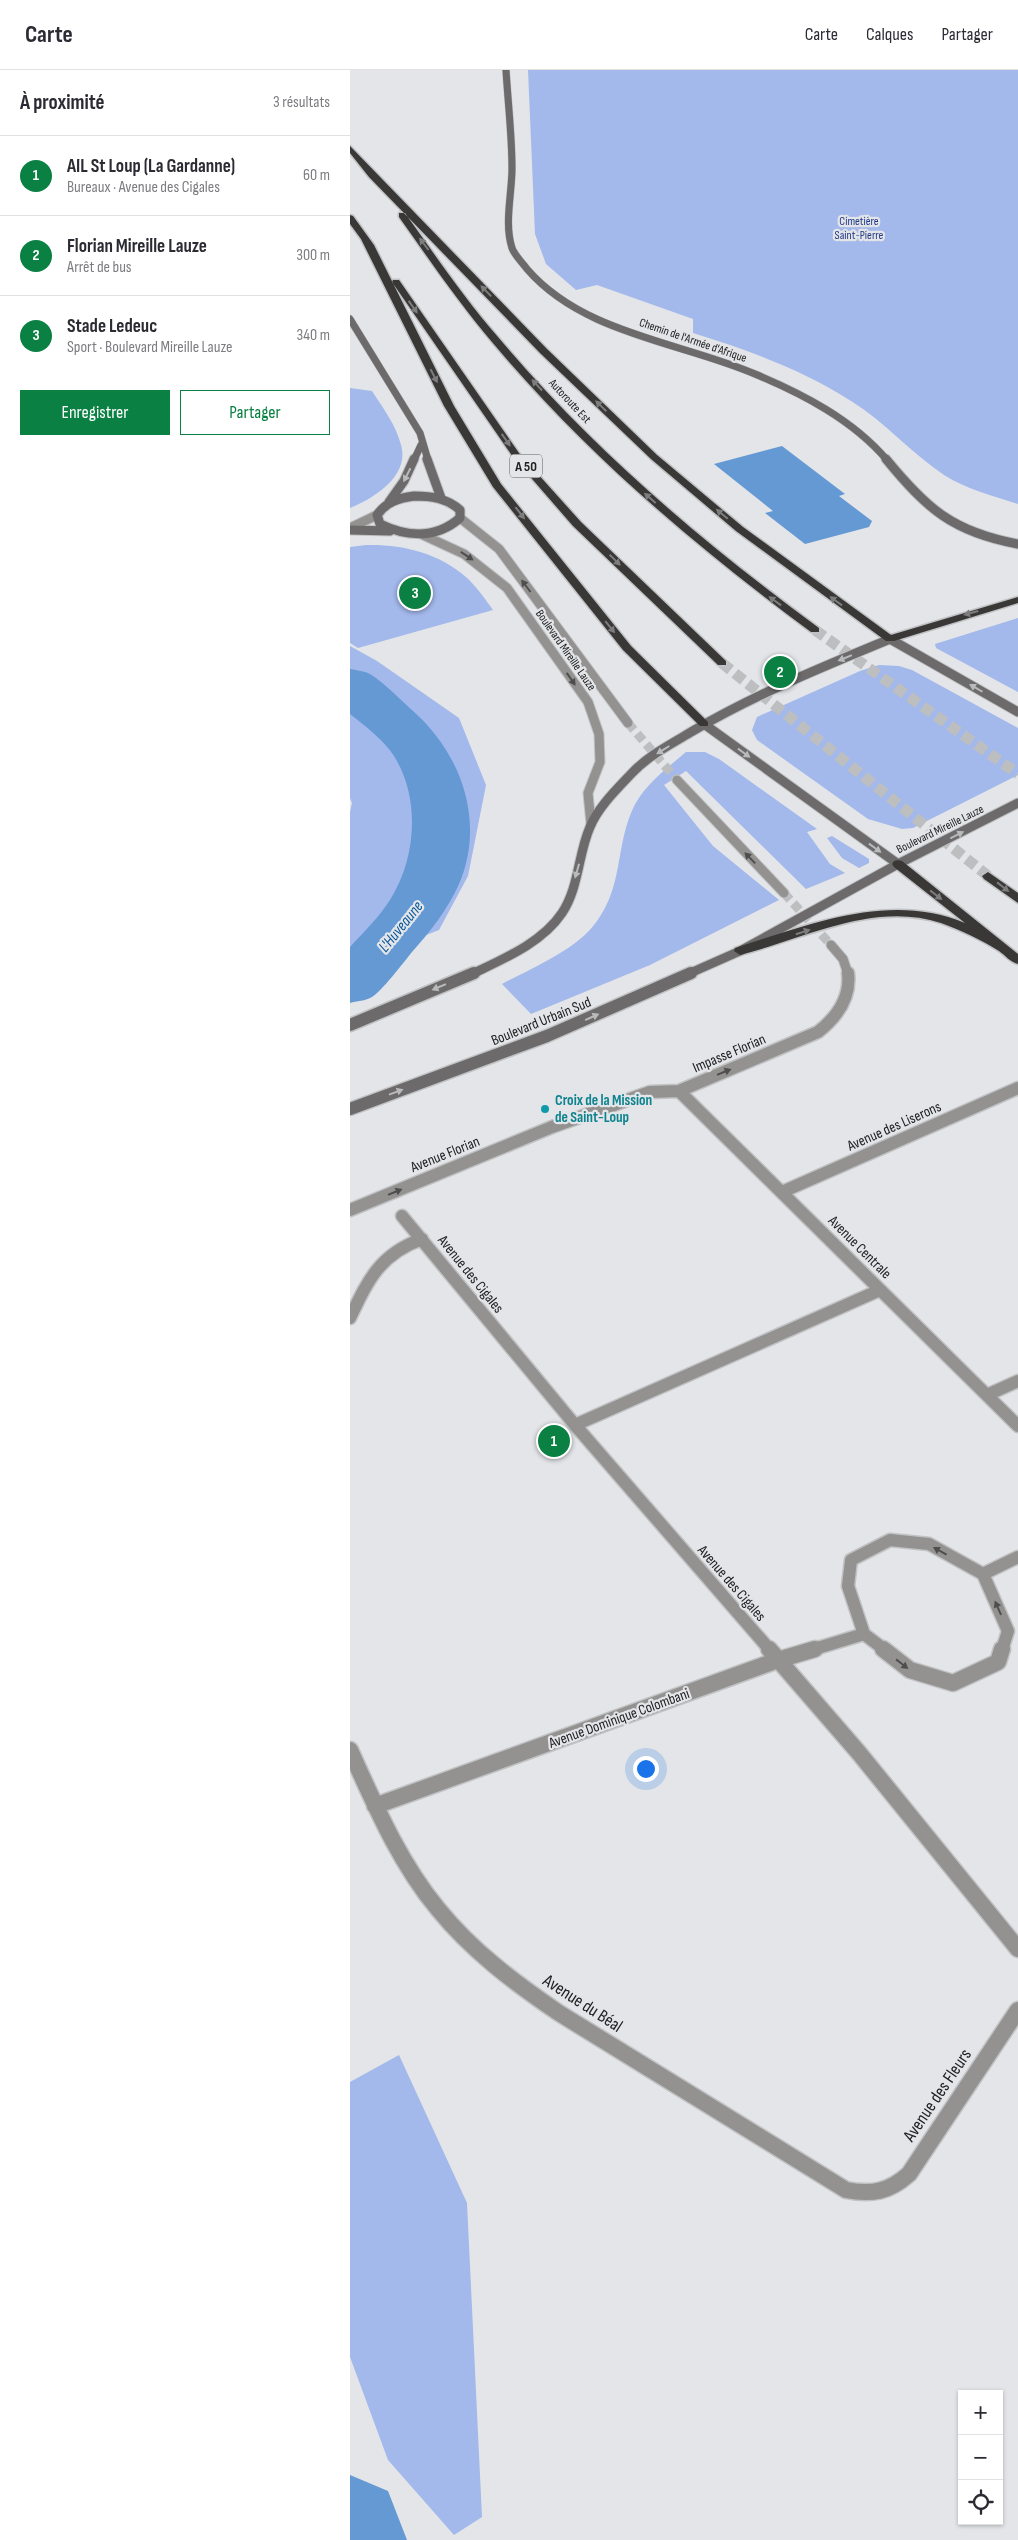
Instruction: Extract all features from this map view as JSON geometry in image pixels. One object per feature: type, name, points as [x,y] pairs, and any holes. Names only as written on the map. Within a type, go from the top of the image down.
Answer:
[{"type":"highway","name":"Autoroute Est","points":[[350,148],[495,340],[580,432],[619,471],[746,580],[815,630]]},
{"type":"highway","points":[[366,168],[577,384],[654,457],[759,545],[890,639],[1018,600]]},
{"type":"highway","name":"A 50","points":[[350,218],[516,456],[577,524],[722,663]]},
{"type":"highway","points":[[365,238],[449,406],[497,485],[627,648],[704,724]]},
{"type":"highway","points":[[898,864],[1018,960]]},
{"type":"highway","points":[[988,876],[1018,898]]},
{"type":"highway","points":[[740,952],[857,916],[883,912],[931,917],[957,925],[1003,948]]},
{"type":"street","name":"Chemin de l'Armée d'Afrique","points":[[506,70],[512,169],[510,236],[515,255],[533,278],[566,302],[602,320],[733,364],[785,387],[828,411],[873,445],[919,498],[939,515],[967,529],[1018,544]]},
{"type":"street","points":[[350,319],[420,433],[422,445],[437,480],[441,498]]},
{"type":"street","points":[[350,529],[377,515],[381,508],[389,502],[404,480],[422,445]]},
{"type":"street","points":[[350,529],[423,535],[440,532],[453,526],[460,518],[460,510],[454,503],[441,498],[414,496],[389,502]]},
{"type":"street","points":[[377,515],[380,524],[392,531]]},
{"type":"street","name":"Boulevard Mireille Lauze","points":[[460,518],[499,549],[628,723]]},
{"type":"street","name":"Boulevard Mireille Lauze","points":[[423,535],[464,554],[507,588],[588,702],[599,734],[600,762],[588,793],[590,824]]},
{"type":"street","points":[[350,1025],[484,968],[520,950],[545,933],[562,913],[590,824],[643,762],[704,724],[791,680],[890,639],[1018,712]]},
{"type":"street","name":"Boulevard Mireille Lauze","points":[[704,724],[898,864],[1018,803]]},
{"type":"street","points":[[677,780],[784,893]]},
{"type":"street","name":"Boulevard Urbain Sud","points":[[350,1109],[547,1036],[740,952],[898,864]]},
{"type":"street","name":"Impasse Florian","points":[[552,1127],[650,1092],[679,1090],[818,1032],[832,1022],[841,1010],[850,981],[844,961],[831,945]]},
{"type":"street","name":"Avenue des Liserons","points":[[782,1192],[1018,1088]]},
{"type":"street","name":"Avenue Centrale","points":[[679,1090],[1018,1426]]},
{"type":"street","name":"Avenue Florian","points":[[350,1210],[552,1127]]},
{"type":"street","name":"Avenue des Cigales","points":[[402,1216],[575,1425],[859,1754],[1018,1949]]},
{"type":"street","points":[[350,1318],[363,1291],[390,1254],[422,1238]]},
{"type":"street","points":[[575,1425],[880,1290]]},
{"type":"street","points":[[987,1395],[1018,1381]]},
{"type":"street","points":[[890,1540],[929,1544],[983,1574],[1008,1631],[998,1662],[954,1683],[910,1670],[864,1634],[848,1586],[851,1560],[890,1540]]},
{"type":"street","points":[[983,1574],[1018,1557]]},
{"type":"street","name":"Avenue Dominique Colombani","points":[[375,1806],[778,1660],[864,1634]]},
{"type":"street","name":"Avenue du Béal","points":[[350,1750],[375,1806],[418,1880],[454,1928],[503,1972],[547,2006],[846,2190],[864,2194],[880,2192]]},
{"type":"street","name":"Avenue des Fleurs","points":[[880,2192],[896,2186],[909,2174],[1018,2010]]},
{"type":"green space","name":"Cimetière Saint-Pierre","points":[[528,70],[1018,70],[1018,504],[952,480],[920,457],[863,409],[814,380],[755,354],[693,333],[693,319],[597,285],[576,290],[546,264],[535,234]]},
{"type":"green space","points":[[350,388],[372,391],[396,431],[401,445],[402,456],[400,467],[388,484],[379,492],[350,508]]},
{"type":"green space","points":[[366,545],[406,548],[444,562],[470,581],[493,610],[358,648],[350,643],[350,547]]},
{"type":"green space","points":[[1018,618],[1018,692],[936,648],[935,644]]},
{"type":"green space","points":[[350,646],[377,661],[459,718],[486,785],[468,876],[439,930],[350,965],[350,812],[352,803],[350,798]]},
{"type":"green space","points":[[879,665],[899,666],[912,670],[1018,728],[1018,775],[913,828],[902,829],[868,819],[757,740],[752,730],[757,717],[860,671]]},
{"type":"green space","points":[[686,752],[705,752],[719,759],[817,829],[807,832],[830,864],[845,873],[806,889],[686,771],[664,785],[713,846],[779,900],[650,965],[531,1014],[502,984],[567,949],[589,931],[597,921],[611,895],[626,827],[636,803],[655,779]]},
{"type":"green space","points":[[832,836],[869,859],[869,863],[859,868],[842,858],[827,838]]},
{"type":"green space","points":[[399,2055],[467,2203],[482,2517],[454,2535],[388,2460],[350,2357],[350,2082]]},
{"type":"shaded area","points":[[782,446],[845,494],[839,496],[872,521],[869,527],[805,544],[765,513],[773,511],[714,464]]},
{"type":"waterway","name":"L'Huveaune","points":[[350,685],[404,733],[419,751],[430,771],[437,793],[440,808],[441,836],[437,861],[429,884],[417,905],[386,945],[350,984]]},
{"type":"waterway","name":"L'Huveaune","points":[[350,2529],[353,2540]]},
{"type":"tunnel","points":[[815,630],[1018,774]]},
{"type":"tunnel","points":[[722,663],[988,876]]},
{"type":"tunnel","points":[[628,723],[677,780]]},
{"type":"tunnel","points":[[784,893],[831,945]]},
{"type":"place","name":"Stade Ledeuc","points":[[415,593]]},
{"type":"place","name":"Florian Mireille Lauze","points":[[780,672]]},
{"type":"place","name":"Croix de la Mission de Saint-Loup","points":[[545,1109]]},
{"type":"place","name":"AIL St Loup (La Gardanne)","points":[[554,1441]]}]
